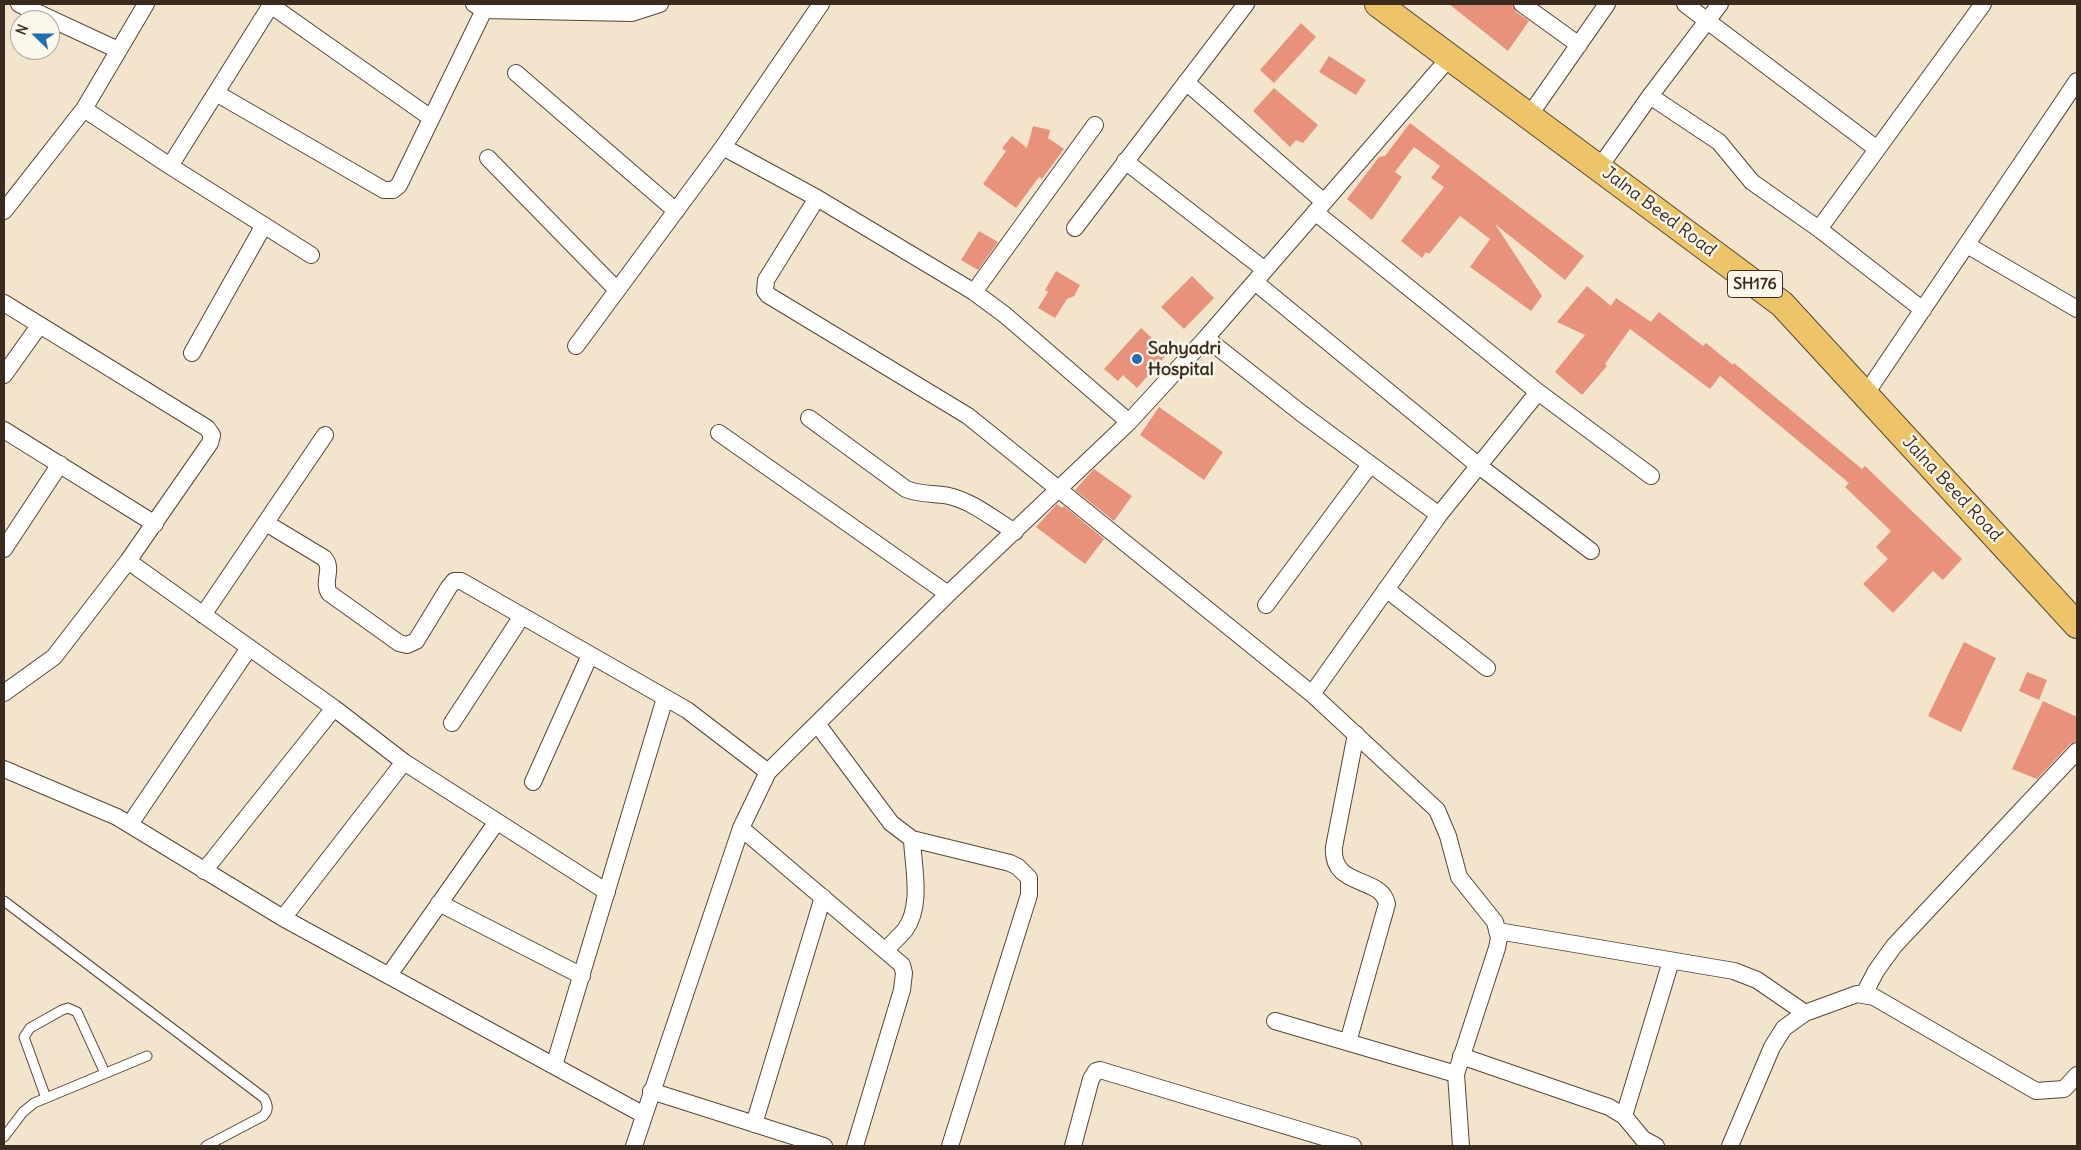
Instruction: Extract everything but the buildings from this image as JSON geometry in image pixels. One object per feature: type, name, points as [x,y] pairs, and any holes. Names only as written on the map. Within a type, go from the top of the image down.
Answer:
[{"type":"main road","name":"Jalna Beed Road","points":[[1378,4],[1782,304],[2077,626]]},
{"type":"street","points":[[18,4],[118,50]]},
{"type":"street","points":[[4,211],[84,109],[146,4]]},
{"type":"street","points":[[216,93],[388,191],[393,190],[398,185],[489,7],[632,13],[660,4]]},
{"type":"street","points":[[576,346],[616,289],[723,147],[821,4]]},
{"type":"street","points":[[1074,228],[1246,4]]},
{"type":"street","points":[[1522,4],[1579,45]]},
{"type":"street","points":[[1529,116],[1607,4]]},
{"type":"street","points":[[1685,4],[1877,149]]},
{"type":"street","points":[[1599,168],[1650,96],[1720,4]]},
{"type":"street","points":[[1819,229],[1983,4]]},
{"type":"street","points":[[170,166],[270,5],[431,118]]},
{"type":"street","points":[[634,1146],[740,828],[768,772],[948,594],[1061,489],[1129,422],[1206,338],[1450,57]]},
{"type":"street","points":[[516,73],[676,211]]},
{"type":"street","points":[[1865,395],[2077,81]]},
{"type":"street","points":[[1186,82],[1320,207],[1538,392],[1651,476]]},
{"type":"street","points":[[1650,96],[1719,142],[1752,182],[1819,229],[1923,310]]},
{"type":"street","points":[[84,109],[311,255]]},
{"type":"street","points":[[974,292],[1095,124]]},
{"type":"street","points":[[723,147],[817,198],[974,292],[1005,315],[1129,422]]},
{"type":"street","points":[[488,158],[616,289]]},
{"type":"street","points":[[1126,161],[1479,466],[1591,551]]},
{"type":"street","points":[[817,198],[766,280],[764,285],[768,295],[948,402],[1061,489],[1312,694],[1437,810],[1448,836],[1459,877],[1467,890],[1490,914],[1498,931],[1497,948],[1456,1074],[1461,1146]]},
{"type":"street","points":[[192,353],[264,225]]},
{"type":"street","points":[[1967,245],[2077,309]]},
{"type":"street","points":[[4,303],[207,428],[212,435],[210,443],[128,562],[54,657],[4,693]]},
{"type":"street","points":[[4,375],[39,326]]},
{"type":"street","points":[[1206,338],[1370,465],[1439,515]]},
{"type":"street","points":[[1312,694],[1439,515],[1538,392]]},
{"type":"street","points":[[809,418],[906,490],[924,495],[941,495],[959,499],[1015,532]]},
{"type":"street","points":[[4,430],[155,524]]},
{"type":"street","points":[[719,433],[948,594]]},
{"type":"street","points":[[204,615],[325,435]]},
{"type":"street","points":[[4,549],[60,464]]},
{"type":"street","points":[[1266,605],[1370,465]]},
{"type":"street","points":[[266,523],[324,558],[329,567],[326,585],[329,593],[403,645],[412,644],[416,641],[449,587],[457,581],[465,583],[687,710],[768,772]]},
{"type":"street","points":[[128,562],[334,708],[404,762],[496,823],[608,892]]},
{"type":"street","points":[[1386,589],[1486,668]]},
{"type":"street","points":[[452,723],[522,616]]},
{"type":"street","points":[[130,824],[249,648]]},
{"type":"street","points":[[533,782],[590,655]]},
{"type":"street","points":[[554,1066],[665,698]]},
{"type":"street","points":[[204,871],[334,708]]},
{"type":"street","points":[[818,724],[892,823],[912,839],[1010,863],[1025,873],[1030,885],[950,1146]]},
{"type":"street","points":[[1348,1042],[1387,904],[1383,896],[1376,890],[1341,871],[1335,861],[1334,847],[1356,734]]},
{"type":"street","points":[[1864,994],[1876,971],[1894,946],[2077,751]]},
{"type":"street","points":[[283,918],[404,762]]},
{"type":"street","points":[[4,768],[103,809],[283,918],[389,974],[644,1115]]},
{"type":"street","points":[[389,974],[496,823]]},
{"type":"street","points":[[740,828],[824,897],[902,966],[903,981],[854,1146]]},
{"type":"street","points":[[886,950],[905,930],[914,913],[916,901],[912,839]]},
{"type":"street","points":[[754,1124],[824,897]]},
{"type":"street","points":[[439,903],[582,976]]},
{"type":"street","points":[[1498,931],[1747,975],[1805,1013]]},
{"type":"street","points":[[1624,1116],[1670,961]]},
{"type":"street","points":[[1730,1146],[1778,1036],[1792,1020],[1805,1013],[1857,994],[1874,997],[2036,1091],[2064,1089],[2077,1075]]},
{"type":"street","points":[[1275,1021],[1456,1074]]},
{"type":"street","points":[[1461,1056],[1610,1108],[1624,1116],[1644,1139],[1656,1146]]},
{"type":"street","points":[[1073,1146],[1091,1079],[1096,1071],[1100,1070],[1353,1146]]},
{"type":"street","points":[[651,1091],[754,1124],[786,1140],[824,1146]]},
{"type":"lane","points":[[4,900],[264,1098],[268,1104],[263,1116],[206,1146]]},
{"type":"lane","points":[[46,1098],[24,1037],[30,1028],[62,1010],[68,1008],[77,1012],[105,1073]]},
{"type":"lane","points":[[4,1138],[27,1107],[147,1056]]},
{"type":"place","name":"Sahyadri Hospital","points":[[1137,359]]}]
